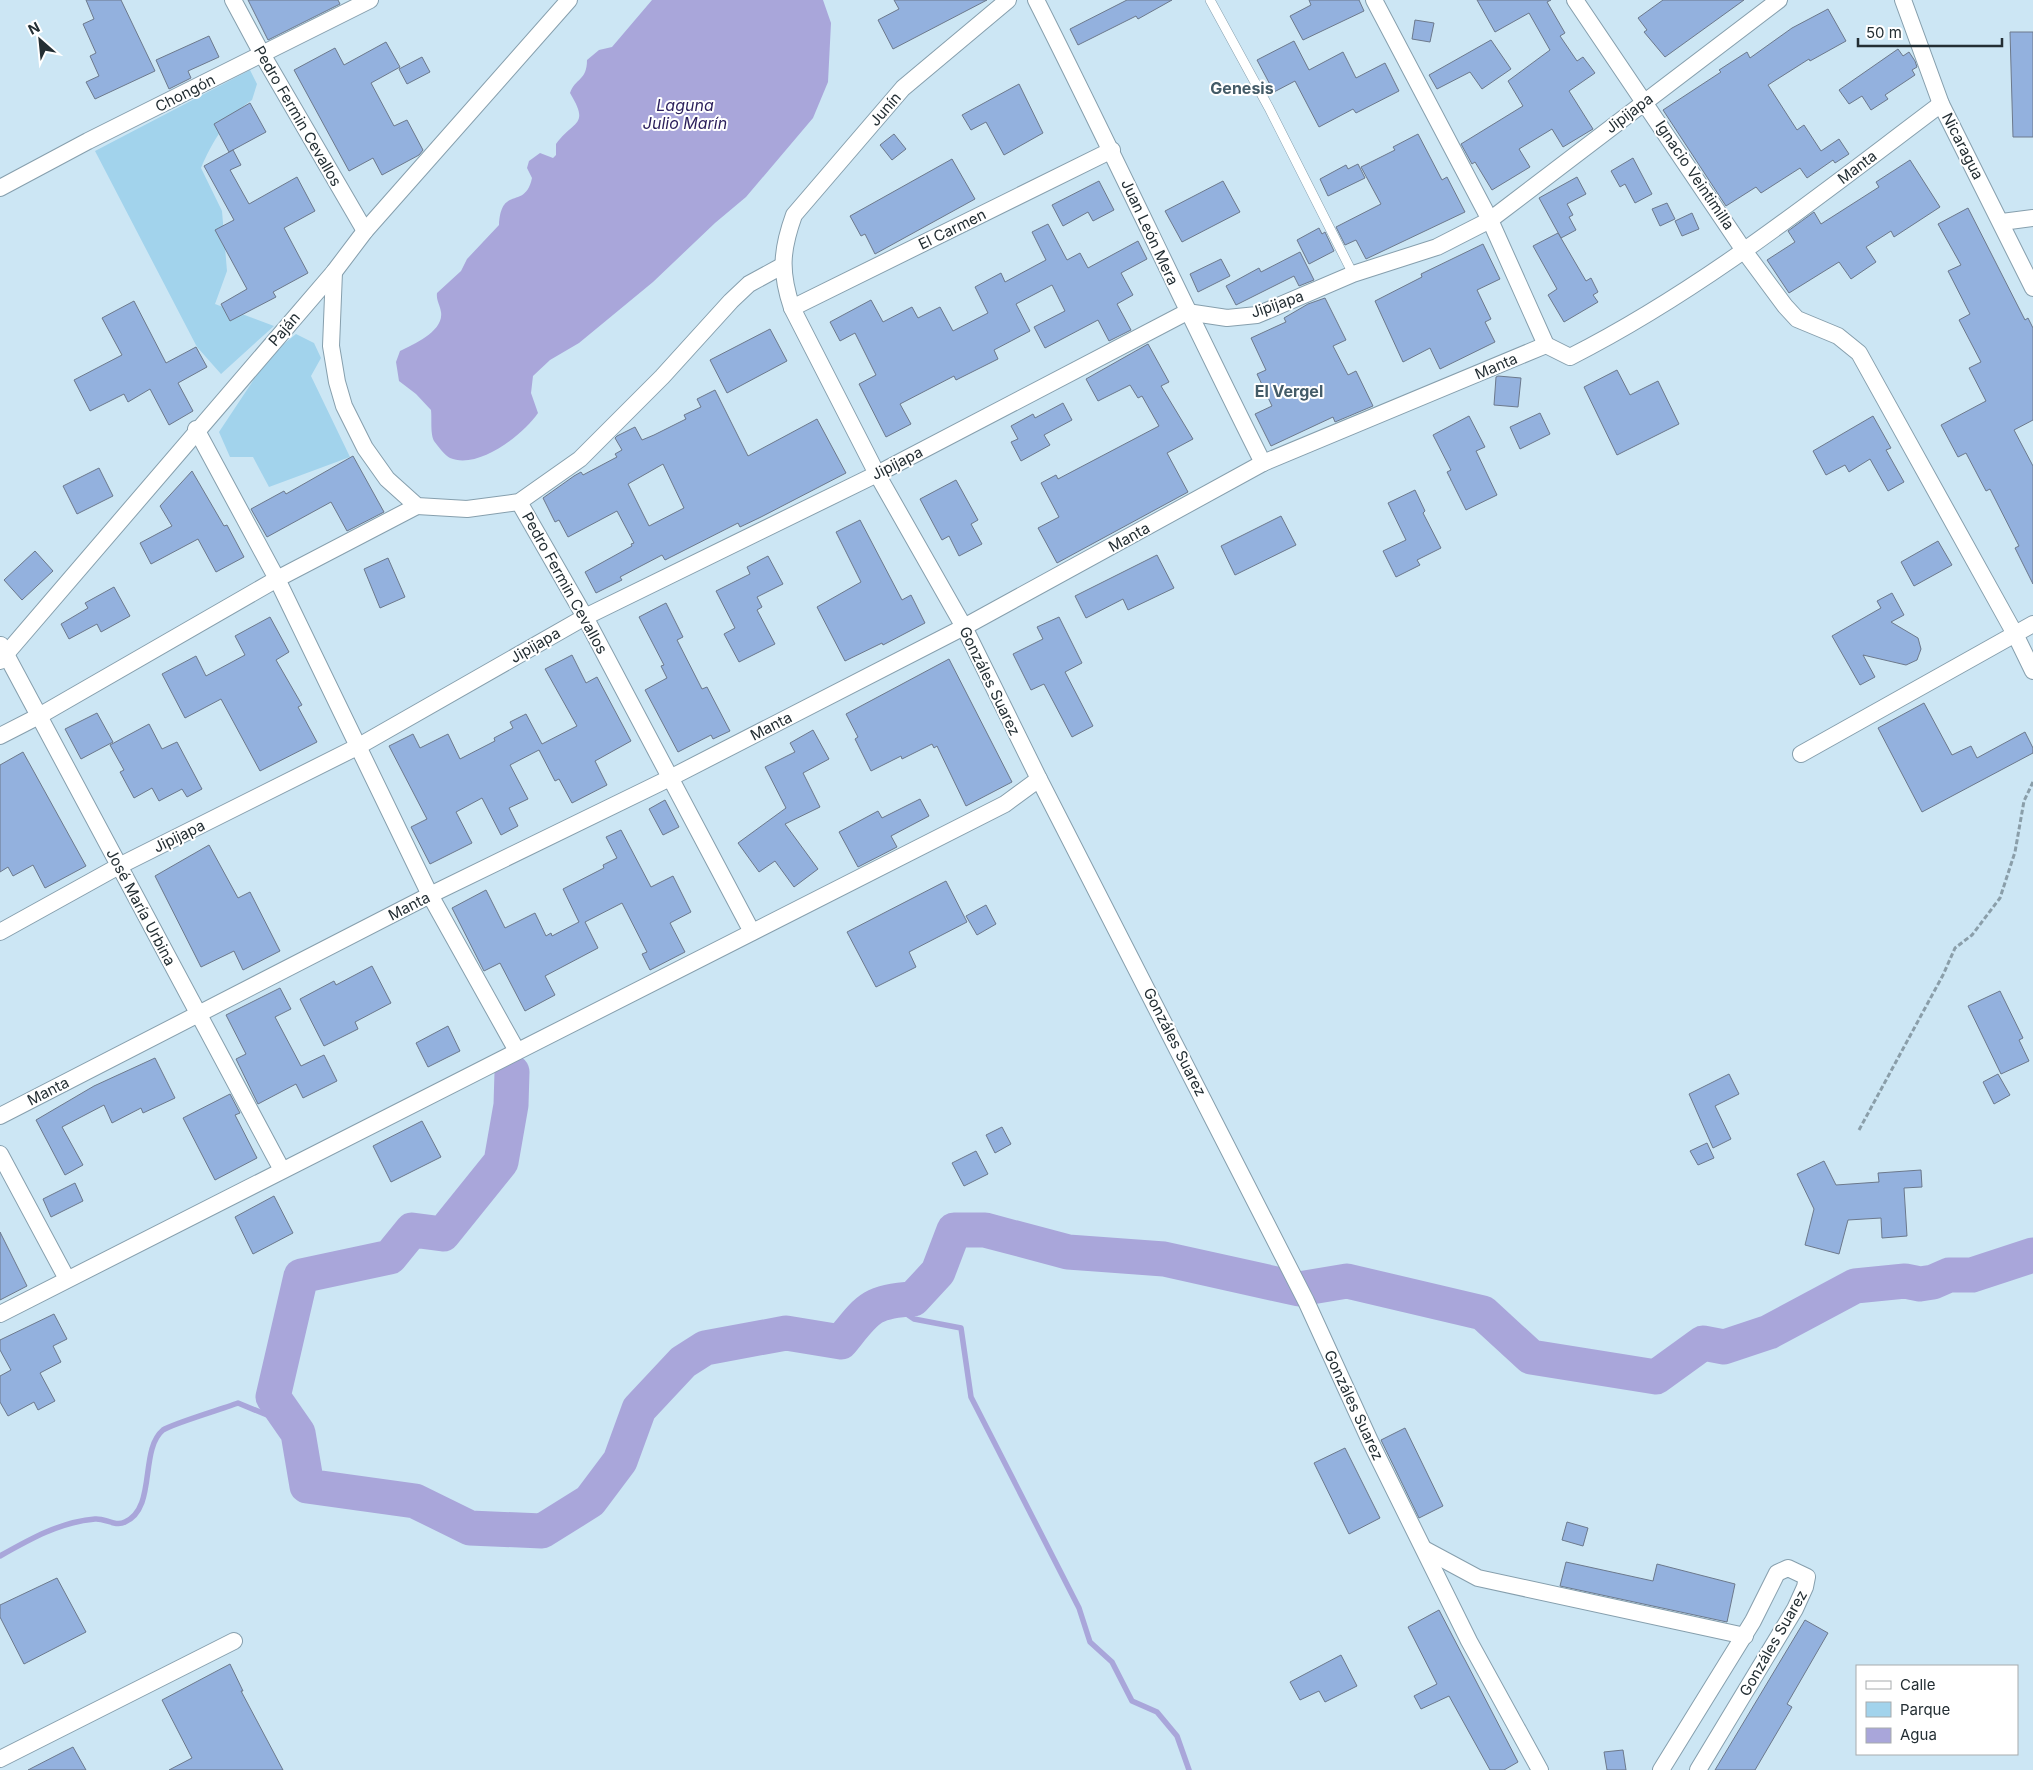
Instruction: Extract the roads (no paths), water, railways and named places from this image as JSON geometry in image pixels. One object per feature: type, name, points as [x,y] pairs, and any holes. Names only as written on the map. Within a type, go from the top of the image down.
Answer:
[{"type":"street","name":"Pedro Fermin Cevallos","points":[[233,0],[262,54],[365,231]]},
{"type":"street","name":"Chongón","points":[[0,188],[88,141],[370,0]]},
{"type":"street","name":"Paján","points":[[2,652],[334,272],[365,231],[569,0]]},
{"type":"street","name":"Junín","points":[[785,238],[794,215],[904,88],[1008,0]]},
{"type":"street","name":"Juan León Mera","points":[[1036,0],[1112,150],[1187,312],[1264,463]]},
{"type":"street","points":[[1374,0],[1490,220],[1546,345]]},
{"type":"street","name":"Ignacio Veintimilla","points":[[1575,0],[1645,100],[1745,252],[1797,320],[1838,336],[1859,354],[2015,634],[2033,671]]},
{"type":"street","name":"Jipijapa","points":[[0,932],[119,866],[359,746],[585,617],[877,474],[1187,312],[1227,318],[1257,315],[1353,274],[1437,247],[1490,220],[1645,100],[1779,0]]},
{"type":"street","name":"Nicaragua","points":[[1903,0],[1941,104],[2002,222],[2033,288]]},
{"type":"street","name":"Manta","points":[[0,1116],[430,895],[670,778],[964,627],[1264,463],[1546,345],[1570,357],[1626,329],[1745,252],[1941,104]]},
{"type":"street","name":"El Carmen","points":[[792,308],[1112,150]]},
{"type":"street","points":[[2002,222],[2033,218]]},
{"type":"street","name":"Gonzáles Suarez","points":[[785,238],[782,266],[784,284],[792,308],[877,474],[964,627],[1039,779],[1306,1301],[1370,1441],[1424,1549],[1478,1578],[1745,1636]]},
{"type":"street","points":[[519,502],[580,459],[662,377],[731,301],[749,284],[782,266]]},
{"type":"street","points":[[0,736],[39,716],[277,579],[417,506],[387,479],[365,448],[344,406],[331,346],[334,272]]},
{"type":"street","points":[[196,429],[277,579],[430,895],[518,1051]]},
{"type":"street","name":"Pedro Fermin Cevallos","points":[[417,506],[467,509],[519,502],[585,617],[752,932]]},
{"type":"street","points":[[1801,754],[2033,624]]},
{"type":"street","name":"José María Urbina","points":[[2,652],[39,716],[282,1170]]},
{"type":"street","points":[[0,1314],[1005,804],[1039,779]]},
{"type":"street","points":[[0,1154],[67,1279]]},
{"type":"street","points":[[1424,1549],[1469,1641],[1540,1770]]},
{"type":"street","name":"Gonzáles Suarez","points":[[1661,1770],[1745,1636],[1778,1573],[1788,1568],[1807,1576],[1805,1587],[1795,1609],[1698,1770]]},
{"type":"street","points":[[0,1759],[234,1641]]},
{"type":"lane","points":[[1210,0],[1269,108],[1353,274]]},
{"type":"water","name":"Laguna Julio Marín","points":[[652,0],[823,0],[831,23],[828,82],[813,118],[746,197],[715,223],[653,282],[579,343],[550,360],[533,376],[531,393],[538,413],[522,431],[486,455],[461,460],[450,458],[434,441],[431,410],[416,394],[399,381],[396,362],[400,351],[427,336],[438,325],[441,319],[441,312],[437,293],[461,271],[467,259],[499,225],[504,205],[508,201],[524,194],[529,188],[532,178],[527,168],[529,161],[540,153],[553,158],[556,155],[556,144],[574,126],[579,117],[576,104],[570,93],[583,76],[587,60],[599,50],[612,47]]},
{"type":"waterway","points":[[512,1072],[511,1105],[501,1162],[443,1234],[412,1230],[390,1257],[301,1276],[273,1397],[298,1433],[307,1486],[415,1501],[470,1528],[542,1531],[590,1501],[620,1461],[639,1409],[683,1362],[705,1348],[786,1333],[841,1342],[857,1322],[871,1309],[887,1302],[913,1299],[938,1272],[954,1230],[985,1230],[1068,1252],[1164,1259],[1299,1289],[1347,1281],[1483,1313],[1531,1357],[1656,1377],[1703,1343],[1724,1347],[1769,1332],[1855,1286],[1905,1281],[1920,1284],[1933,1282],[1949,1275],[1972,1275],[2033,1255]]},
{"type":"waterway","points":[[886,1300],[914,1319],[961,1328],[971,1397],[1079,1608],[1090,1642],[1112,1662],[1132,1701],[1157,1712],[1177,1736],[1189,1770]]},
{"type":"waterway","points":[[0,1556],[34,1538],[70,1524],[95,1519],[121,1523],[135,1515],[141,1505],[145,1492],[151,1451],[156,1439],[168,1427],[238,1403],[272,1417],[298,1433]]},
{"type":"district","name":"Genesis","points":[[1242,88]]},
{"type":"district","name":"El Vergel","points":[[1289,391]]}]
